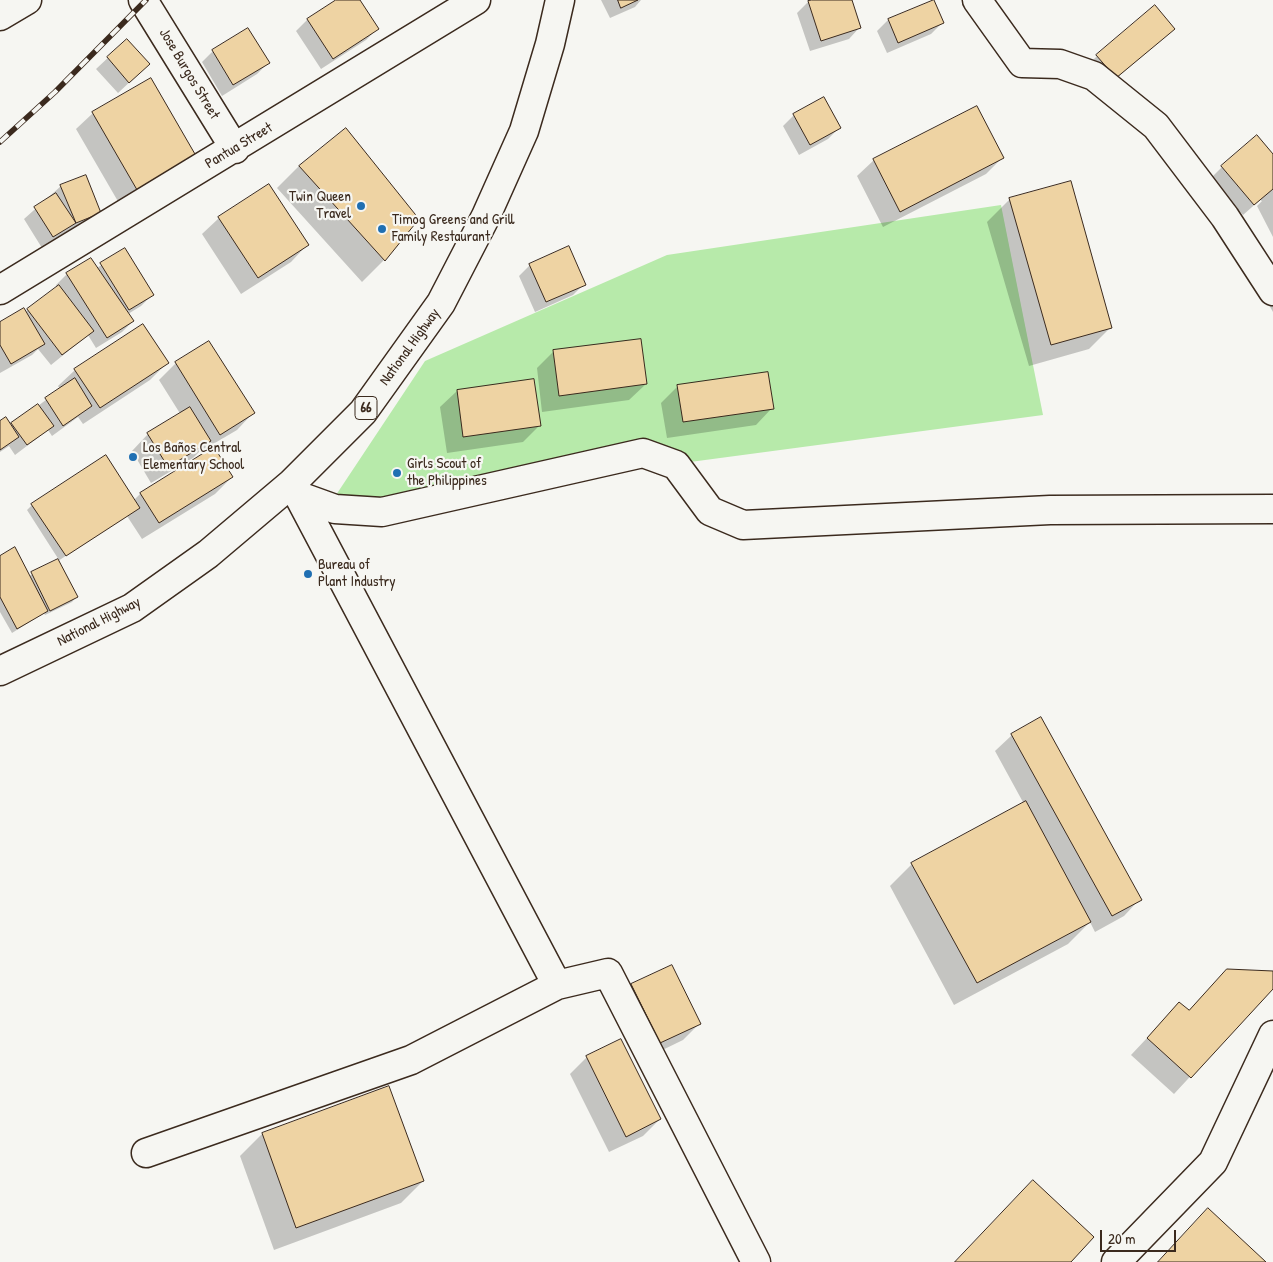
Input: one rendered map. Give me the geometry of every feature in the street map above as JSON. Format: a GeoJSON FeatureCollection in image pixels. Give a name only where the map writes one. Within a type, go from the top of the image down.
{"type":"FeatureCollection","features":[{"type":"Feature","properties":{"kind":"street"},"geometry":{"type":"LineString","coordinates":[[0,16],[27,0]]}},
{"type":"Feature","properties":{"kind":"street","name":"Jose Burgos Street"},"geometry":{"type":"LineString","coordinates":[[143,0],[235,149]]}},
{"type":"Feature","properties":{"kind":"street","name":"National Highway"},"geometry":{"type":"LineString","coordinates":[[0,671],[132,608],[208,554],[296,490],[363,412],[441,303],[486,216],[524,131],[550,44],[560,0]]}},
{"type":"Feature","properties":{"kind":"street"},"geometry":{"type":"LineString","coordinates":[[977,0],[1022,63],[1060,64],[1094,76],[1156,126],[1224,216],[1273,290]]}},
{"type":"Feature","properties":{"kind":"street","name":"Pantua Street"},"geometry":{"type":"LineString","coordinates":[[0,290],[235,149],[464,3]]}},
{"type":"Feature","properties":{"kind":"street"},"geometry":{"type":"LineString","coordinates":[[296,490],[335,509],[382,512],[643,453],[676,465],[710,511],[744,525],[1050,510],[1273,509]]}},
{"type":"Feature","properties":{"kind":"street"},"geometry":{"type":"LineString","coordinates":[[296,490],[557,985]]}},
{"type":"Feature","properties":{"kind":"street"},"geometry":{"type":"LineString","coordinates":[[146,1153],[411,1060],[557,985],[608,973],[756,1262]]}},
{"type":"Feature","properties":{"kind":"street"},"geometry":{"type":"LineString","coordinates":[[1116,1262],[1213,1162],[1273,1035]]}},
{"type":"Feature","properties":{"kind":"green space"},"geometry":{"type":"Polygon","coordinates":[[[1001,205],[1043,415],[600,474],[400,521],[336,495],[425,361],[667,255],[1001,205]]]}},
{"type":"Feature","properties":{"kind":"building"},"geometry":{"type":"Polygon","coordinates":[[[336,0],[360,0],[379,29],[333,59],[307,19],[336,0]]]}},
{"type":"Feature","properties":{"kind":"building"},"geometry":{"type":"Polygon","coordinates":[[[618,0],[638,0],[621,8],[618,0]]]}},
{"type":"Feature","properties":{"kind":"building"},"geometry":{"type":"Polygon","coordinates":[[[852,0],[861,28],[821,41],[808,1],[852,0]]]}},
{"type":"Feature","properties":{"kind":"building"},"geometry":{"type":"Polygon","coordinates":[[[934,0],[944,23],[898,43],[888,19],[934,0]]]}},
{"type":"Feature","properties":{"kind":"building"},"geometry":{"type":"Polygon","coordinates":[[[1155,5],[1175,29],[1116,78],[1096,55],[1155,5]]]}},
{"type":"Feature","properties":{"kind":"building"},"geometry":{"type":"Polygon","coordinates":[[[248,28],[270,63],[233,85],[212,50],[248,28]]]}},
{"type":"Feature","properties":{"kind":"building"},"geometry":{"type":"Polygon","coordinates":[[[127,39],[150,64],[129,83],[107,57],[127,39]]]}},
{"type":"Feature","properties":{"kind":"building"},"geometry":{"type":"Polygon","coordinates":[[[151,78],[199,161],[140,195],[92,112],[151,78]]]}},
{"type":"Feature","properties":{"kind":"building"},"geometry":{"type":"Polygon","coordinates":[[[824,97],[841,128],[810,145],[793,114],[824,97]]]}},
{"type":"Feature","properties":{"kind":"building"},"geometry":{"type":"Polygon","coordinates":[[[977,106],[1004,158],[900,212],[873,159],[977,106]]]}},
{"type":"Feature","properties":{"kind":"building"},"geometry":{"type":"Polygon","coordinates":[[[346,128],[419,219],[385,261],[299,166],[346,128]]]}},
{"type":"Feature","properties":{"kind":"building"},"geometry":{"type":"Polygon","coordinates":[[[1257,135],[1273,154],[1273,189],[1254,205],[1221,166],[1257,135]]]}},
{"type":"Feature","properties":{"kind":"building"},"geometry":{"type":"Polygon","coordinates":[[[86,175],[101,213],[76,223],[60,185],[86,175]]]}},
{"type":"Feature","properties":{"kind":"building"},"geometry":{"type":"Polygon","coordinates":[[[1071,181],[1112,328],[1051,345],[1009,198],[1071,181]]]}},
{"type":"Feature","properties":{"kind":"building"},"geometry":{"type":"Polygon","coordinates":[[[269,184],[309,245],[258,278],[218,217],[269,184]]]}},
{"type":"Feature","properties":{"kind":"building"},"geometry":{"type":"Polygon","coordinates":[[[56,193],[76,223],[53,237],[34,207],[56,193]]]}},
{"type":"Feature","properties":{"kind":"building"},"geometry":{"type":"Polygon","coordinates":[[[569,246],[586,285],[546,302],[529,264],[569,246]]]}},
{"type":"Feature","properties":{"kind":"building"},"geometry":{"type":"Polygon","coordinates":[[[125,248],[154,295],[129,310],[100,263],[125,248]]]}},
{"type":"Feature","properties":{"kind":"building"},"geometry":{"type":"Polygon","coordinates":[[[91,258],[134,321],[107,338],[66,273],[91,258]]]}},
{"type":"Feature","properties":{"kind":"building"},"geometry":{"type":"Polygon","coordinates":[[[59,285],[94,331],[62,355],[27,309],[59,285]]]}},
{"type":"Feature","properties":{"kind":"building"},"geometry":{"type":"Polygon","coordinates":[[[24,308],[45,344],[11,364],[0,345],[0,322],[24,308]]]}},
{"type":"Feature","properties":{"kind":"building"},"geometry":{"type":"Polygon","coordinates":[[[143,324],[169,363],[100,408],[74,369],[143,324]]]}},
{"type":"Feature","properties":{"kind":"building"},"geometry":{"type":"Polygon","coordinates":[[[641,339],[647,384],[559,396],[553,350],[641,339]]]}},
{"type":"Feature","properties":{"kind":"building"},"geometry":{"type":"Polygon","coordinates":[[[209,341],[255,413],[220,435],[175,362],[209,341]]]}},
{"type":"Feature","properties":{"kind":"building"},"geometry":{"type":"Polygon","coordinates":[[[768,372],[774,409],[683,422],[677,385],[768,372]]]}},
{"type":"Feature","properties":{"kind":"building"},"geometry":{"type":"Polygon","coordinates":[[[75,378],[92,406],[63,426],[45,398],[75,378]]]}},
{"type":"Feature","properties":{"kind":"building"},"geometry":{"type":"Polygon","coordinates":[[[534,379],[541,426],[463,437],[457,390],[534,379]]]}},
{"type":"Feature","properties":{"kind":"building"},"geometry":{"type":"Polygon","coordinates":[[[38,404],[54,426],[27,445],[11,423],[38,404]]]}},
{"type":"Feature","properties":{"kind":"building"},"geometry":{"type":"Polygon","coordinates":[[[190,407],[211,441],[168,467],[147,433],[190,407]]]}},
{"type":"Feature","properties":{"kind":"building"},"geometry":{"type":"Polygon","coordinates":[[[6,417],[19,437],[0,450],[0,421],[6,417]]]}},
{"type":"Feature","properties":{"kind":"building"},"geometry":{"type":"Polygon","coordinates":[[[214,447],[233,477],[159,523],[140,493],[214,447]]]}},
{"type":"Feature","properties":{"kind":"building"},"geometry":{"type":"Polygon","coordinates":[[[106,455],[140,508],[66,556],[31,504],[106,455]]]}},
{"type":"Feature","properties":{"kind":"building"},"geometry":{"type":"Polygon","coordinates":[[[15,547],[48,611],[17,629],[0,597],[0,556],[15,547]]]}},
{"type":"Feature","properties":{"kind":"building"},"geometry":{"type":"Polygon","coordinates":[[[58,559],[78,597],[50,611],[31,572],[58,559]]]}},
{"type":"Feature","properties":{"kind":"building"},"geometry":{"type":"Polygon","coordinates":[[[1041,717],[1142,900],[1112,916],[1011,734],[1041,717]]]}},
{"type":"Feature","properties":{"kind":"building"},"geometry":{"type":"Polygon","coordinates":[[[1026,801],[1091,922],[977,983],[911,863],[1026,801]]]}},
{"type":"Feature","properties":{"kind":"building"},"geometry":{"type":"Polygon","coordinates":[[[672,965],[701,1024],[660,1043],[631,984],[672,965]]]}},
{"type":"Feature","properties":{"kind":"building"},"geometry":{"type":"Polygon","coordinates":[[[1227,969],[1273,971],[1273,989],[1191,1078],[1147,1038],[1179,1002],[1189,1010],[1227,969]]]}},
{"type":"Feature","properties":{"kind":"building"},"geometry":{"type":"Polygon","coordinates":[[[621,1039],[661,1119],[626,1137],[586,1056],[621,1039]]]}},
{"type":"Feature","properties":{"kind":"building"},"geometry":{"type":"Polygon","coordinates":[[[389,1086],[424,1181],[296,1228],[262,1133],[389,1086]]]}},
{"type":"Feature","properties":{"kind":"building"},"geometry":{"type":"Polygon","coordinates":[[[1033,1180],[1094,1237],[1071,1262],[955,1262],[1033,1180]]]}},
{"type":"Feature","properties":{"kind":"building"},"geometry":{"type":"Polygon","coordinates":[[[1208,1208],[1266,1262],[1158,1262],[1208,1208]]]}},
{"type":"Feature","properties":{"kind":"railway"},"geometry":{"type":"LineString","coordinates":[[0,142],[55,92],[146,0]]}},
{"type":"Feature","properties":{"kind":"place","name":"Twin Queen Travel"},"geometry":{"type":"Point","coordinates":[361,206]}},
{"type":"Feature","properties":{"kind":"place","name":"Timog Greens and Grill Family Restaurant"},"geometry":{"type":"Point","coordinates":[382,229]}},
{"type":"Feature","properties":{"kind":"place","name":"Los Baños Central Elementary School"},"geometry":{"type":"Point","coordinates":[133,457]}},
{"type":"Feature","properties":{"kind":"place","name":"Girls Scout of the Philippines"},"geometry":{"type":"Point","coordinates":[397,473]}},
{"type":"Feature","properties":{"kind":"place","name":"Bureau of Plant Industry"},"geometry":{"type":"Point","coordinates":[308,574]}}]}
